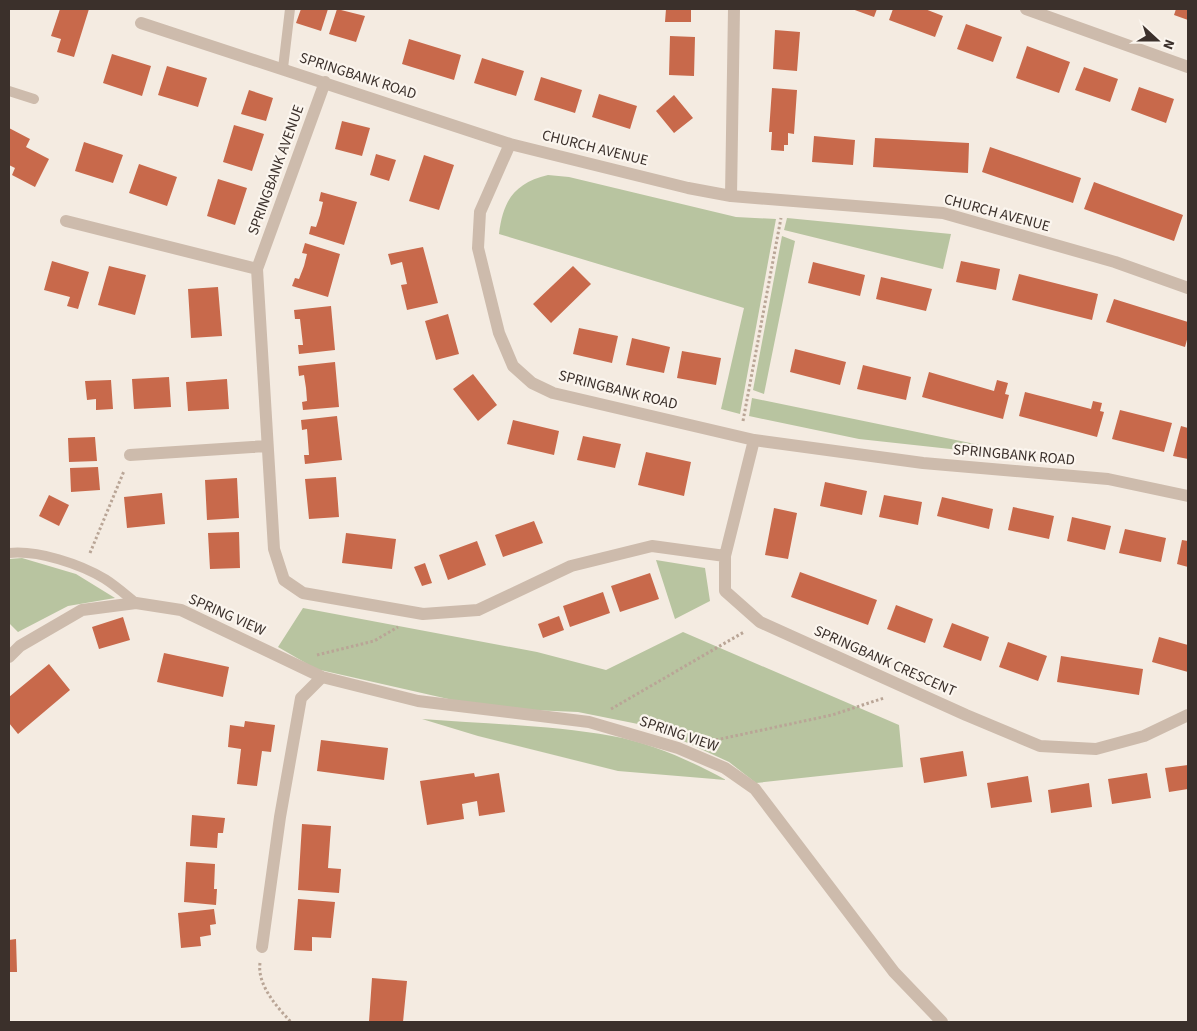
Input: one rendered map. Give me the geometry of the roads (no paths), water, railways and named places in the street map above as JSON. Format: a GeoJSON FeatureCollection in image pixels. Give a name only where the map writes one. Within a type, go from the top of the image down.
{"type":"FeatureCollection","features":[{"type":"Feature","properties":{"kind":"street"},"geometry":{"type":"LineString","coordinates":[[731,196],[734,9]]}},
{"type":"Feature","properties":{"kind":"street"},"geometry":{"type":"LineString","coordinates":[[1026,9],[1188,67]]}},
{"type":"Feature","properties":{"kind":"street","name":"SPRINGBANK ROAD"},"geometry":{"type":"LineString","coordinates":[[141,23],[510,144],[480,212],[478,248],[499,333],[513,366],[532,383],[553,392],[754,440],[924,464],[1108,479],[1188,496]]}},
{"type":"Feature","properties":{"kind":"street","name":"SPRINGBANK AVENUE"},"geometry":{"type":"LineString","coordinates":[[325,82],[257,269],[274,549],[284,580],[303,593],[423,614],[478,610],[571,566],[652,546],[725,556]]}},
{"type":"Feature","properties":{"kind":"street","name":"CHURCH AVENUE"},"geometry":{"type":"LineString","coordinates":[[510,144],[688,188],[731,196],[943,214],[1115,262],[1188,288]]}},
{"type":"Feature","properties":{"kind":"street"},"geometry":{"type":"LineString","coordinates":[[66,221],[257,269]]}},
{"type":"Feature","properties":{"kind":"street","name":"SPRINGBANK CRESCENT"},"geometry":{"type":"LineString","coordinates":[[754,440],[725,556],[725,591],[760,622],[966,715],[1040,746],[1096,749],[1144,736],[1188,715]]}},
{"type":"Feature","properties":{"kind":"street"},"geometry":{"type":"LineString","coordinates":[[130,455],[268,446]]}},
{"type":"Feature","properties":{"kind":"street","name":"SPRING VIEW"},"geometry":{"type":"LineString","coordinates":[[9,657],[20,646],[82,610],[136,603],[181,610],[322,677],[418,701],[589,722],[678,748],[725,768],[755,789],[894,972],[942,1022]]}},
{"type":"Feature","properties":{"kind":"street"},"geometry":{"type":"LineString","coordinates":[[262,947],[280,817],[301,698],[322,677]]}},
{"type":"Feature","properties":{"kind":"lane"},"geometry":{"type":"LineString","coordinates":[[283,68],[290,9]]}},
{"type":"Feature","properties":{"kind":"lane"},"geometry":{"type":"LineString","coordinates":[[9,91],[34,99]]}},
{"type":"Feature","properties":{"kind":"lane"},"geometry":{"type":"LineString","coordinates":[[9,553],[23,551],[48,556],[82,569],[106,579],[136,603]]}}]}
